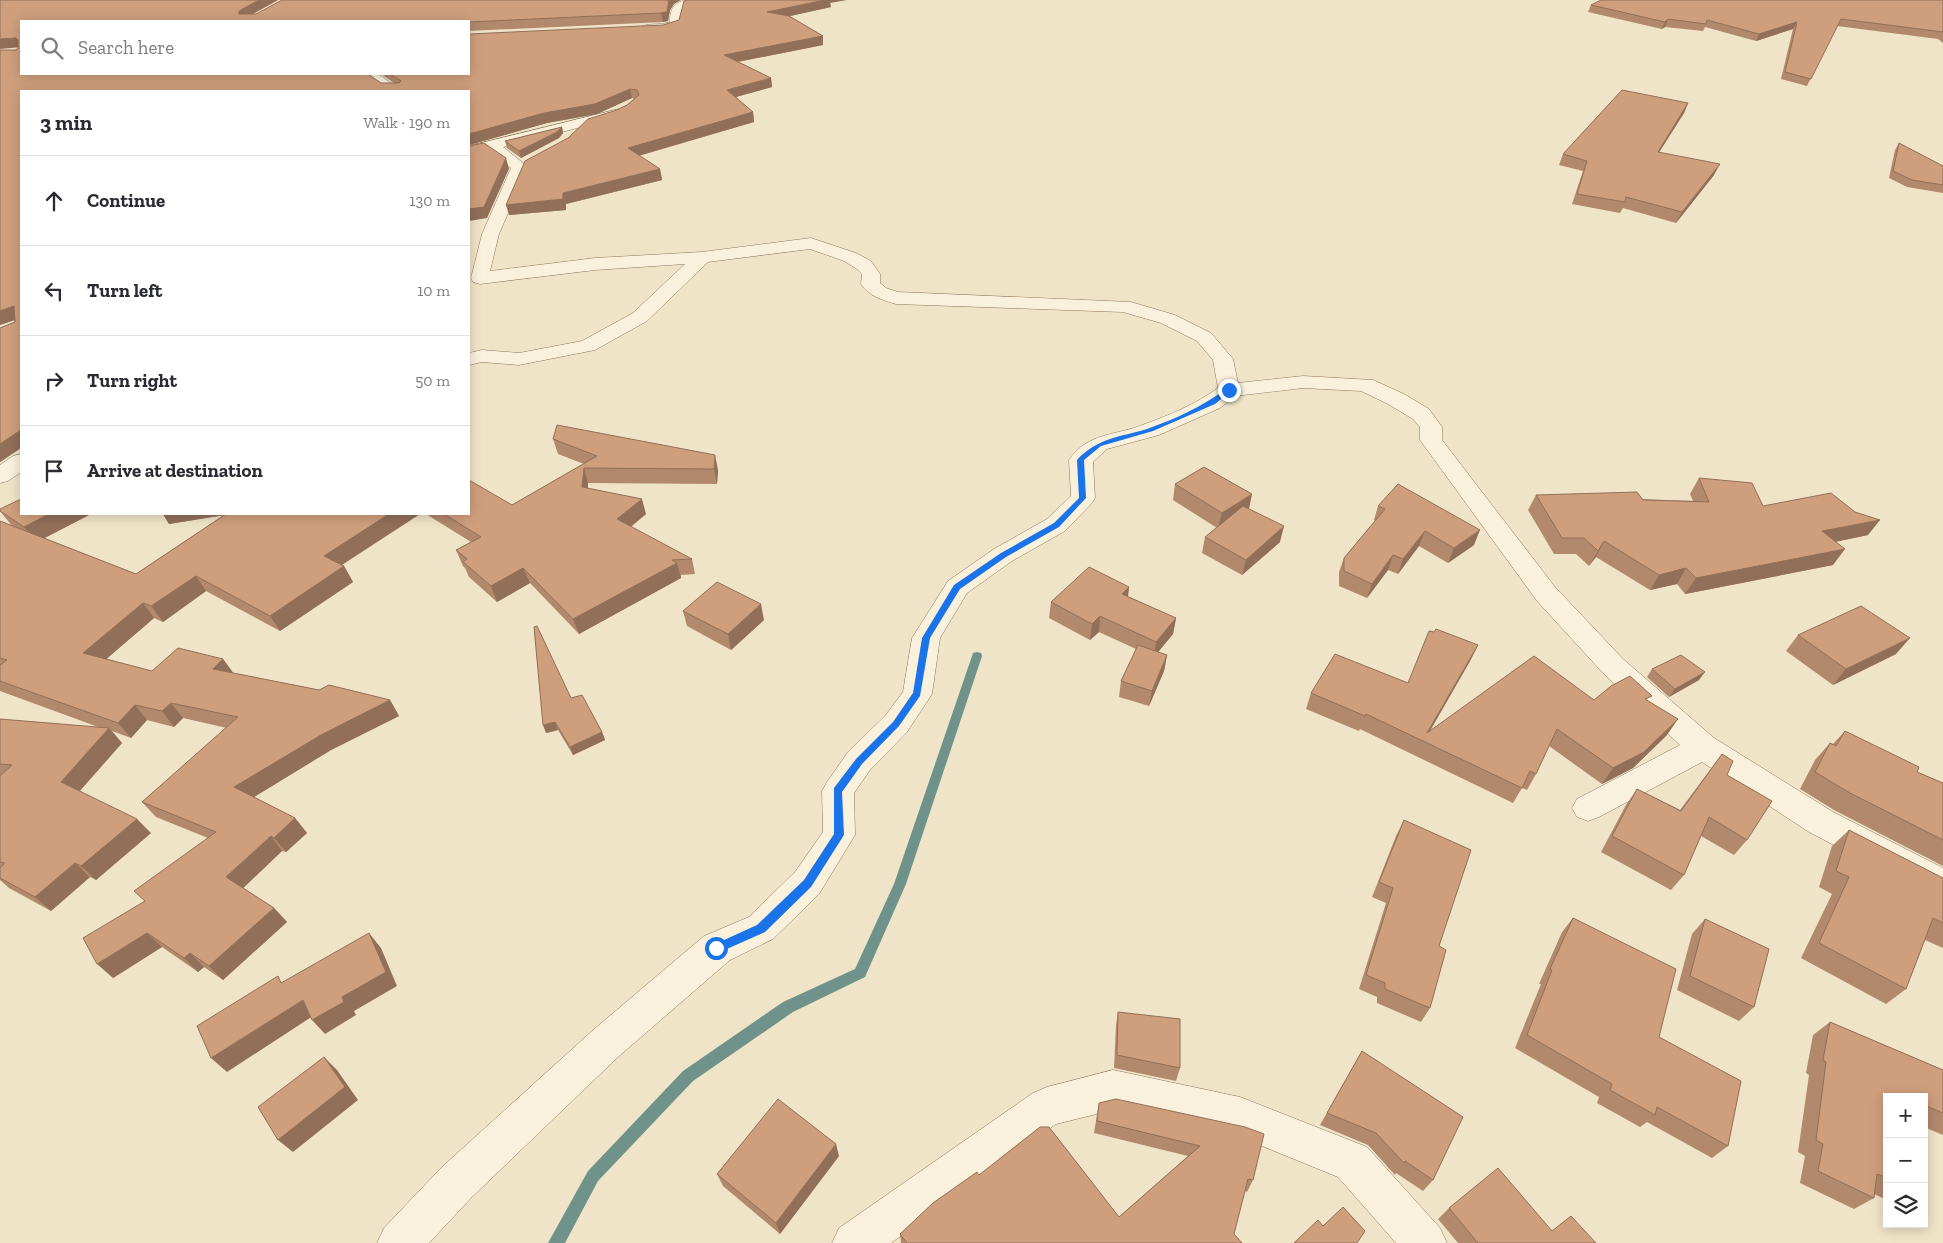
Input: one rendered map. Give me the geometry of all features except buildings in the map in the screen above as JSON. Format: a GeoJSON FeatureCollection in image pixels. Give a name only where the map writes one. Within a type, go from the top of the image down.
{"type":"FeatureCollection","features":[{"type":"Feature","properties":{"kind":"street"},"geometry":{"type":"LineString","coordinates":[[630,30],[665,28],[676,24],[676,11],[679,6],[694,1]]}},
{"type":"Feature","properties":{"kind":"street"},"geometry":{"type":"LineString","coordinates":[[370,75],[393,90]]}},
{"type":"Feature","properties":{"kind":"street"},"geometry":{"type":"LineString","coordinates":[[470,151],[624,111],[632,104]]}},
{"type":"Feature","properties":{"kind":"street"},"geometry":{"type":"LineString","coordinates":[[565,142],[584,122]]}},
{"type":"Feature","properties":{"kind":"street"},"geometry":{"type":"LineString","coordinates":[[492,146],[527,163],[492,226],[474,278],[595,264],[702,257],[811,244],[836,251],[864,265],[871,274],[870,284],[879,292],[896,298],[1124,306],[1168,319],[1204,337],[1223,359],[1229,390]]}},
{"type":"Feature","properties":{"kind":"street"},"geometry":{"type":"LineString","coordinates":[[470,359],[482,356],[519,358],[588,346],[640,317],[702,257]]}},
{"type":"Feature","properties":{"kind":"street"},"geometry":{"type":"LineString","coordinates":[[399,1243],[457,1182],[605,1044],[716,948],[761,928],[807,883],[839,835],[838,791],[859,761],[896,724],[917,694],[926,638],[957,587],[1003,555],[1056,525],[1082,498],[1081,460],[1098,444],[1151,430],[1212,402],[1229,390],[1303,382],[1365,385],[1396,399],[1421,414],[1431,427],[1431,440],[1546,594],[1613,666],[1703,747],[1821,822],[1943,885]]}},
{"type":"Feature","properties":{"kind":"street"},"geometry":{"type":"LineString","coordinates":[[0,478],[20,461]]}},
{"type":"Feature","properties":{"kind":"street"},"geometry":{"type":"LineString","coordinates":[[0,478],[20,474]]}},
{"type":"Feature","properties":{"kind":"street"},"geometry":{"type":"LineString","coordinates":[[1588,808],[1703,747]]}},
{"type":"Feature","properties":{"kind":"street"},"geometry":{"type":"LineString","coordinates":[[854,1243],[1047,1107],[1113,1090],[1240,1118],[1352,1162],[1425,1243]]}},
{"type":"Feature","properties":{"kind":"waterway"},"geometry":{"type":"LineString","coordinates":[[556,1243],[593,1176],[688,1076],[788,1007],[860,973],[900,884],[977,656]]}},
{"type":"Feature","properties":{"kind":"route"},"geometry":{"type":"LineString","coordinates":[[716,948],[761,928],[807,883],[839,835],[838,791],[859,761],[896,724],[917,694],[926,638],[957,587],[1003,555],[1056,525],[1082,498],[1081,460],[1098,444],[1151,430],[1212,402],[1229,390]]}}]}
